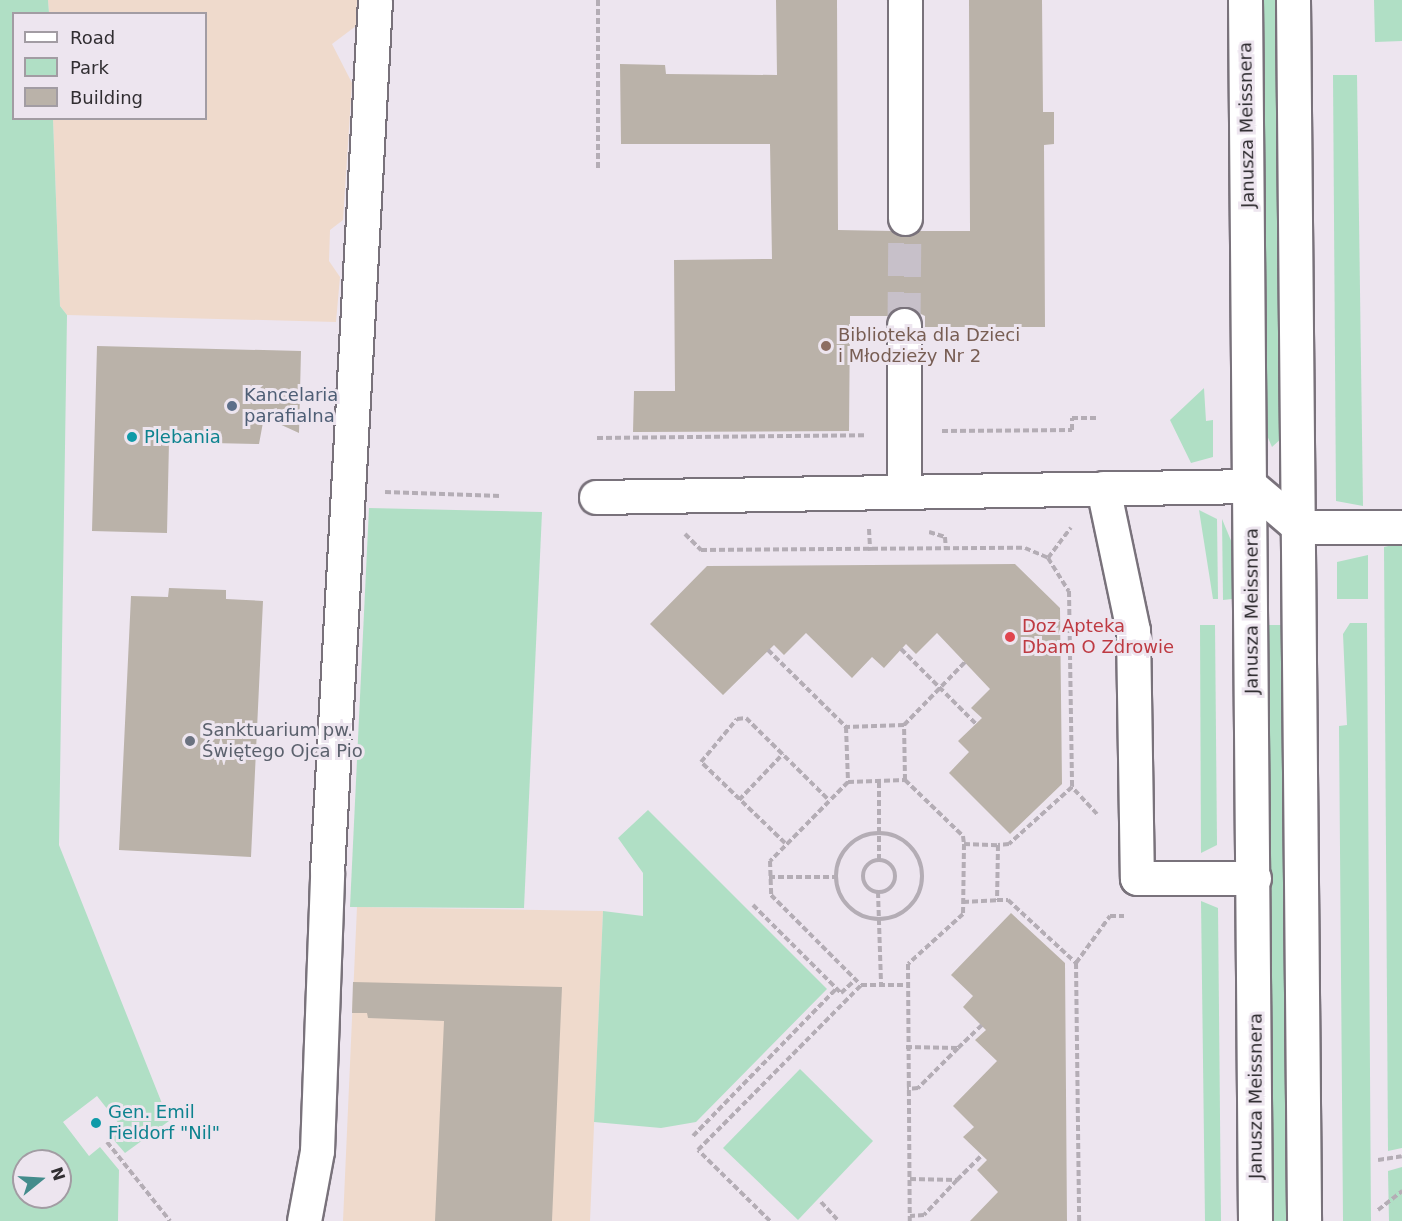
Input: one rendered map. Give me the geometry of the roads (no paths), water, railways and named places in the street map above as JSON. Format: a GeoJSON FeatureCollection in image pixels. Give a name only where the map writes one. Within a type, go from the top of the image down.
{"type":"FeatureCollection","features":[{"type":"Feature","properties":{"kind":"street"},"geometry":{"type":"LineString","coordinates":[[304,1221],[317,1151],[347,490],[375,0]]}},
{"type":"Feature","properties":{"kind":"street"},"geometry":{"type":"LineString","coordinates":[[904,0],[905,219]]}},
{"type":"Feature","properties":{"kind":"street","name":"Janusza Meissnera"},"geometry":{"type":"LineString","coordinates":[[1245,0],[1251,486],[1255,1221]]}},
{"type":"Feature","properties":{"kind":"street"},"geometry":{"type":"LineString","coordinates":[[1293,0],[1304,1221]]}},
{"type":"Feature","properties":{"kind":"street"},"geometry":{"type":"LineString","coordinates":[[904,326],[904,489]]}},
{"type":"Feature","properties":{"kind":"street"},"geometry":{"type":"LineString","coordinates":[[596,497],[904,489],[1251,486],[1299,527],[1402,527]]}},
{"type":"Feature","properties":{"kind":"street"},"geometry":{"type":"LineString","coordinates":[[1103,488],[1133,630],[1137,878],[1254,878]]}},
{"type":"Feature","properties":{"kind":"tunnel"},"geometry":{"type":"LineString","coordinates":[[904,325],[905,218]]}},
{"type":"Feature","properties":{"kind":"place","name":"Biblioteka dla Dzieci i Młodzieży Nr 2"},"geometry":{"type":"Point","coordinates":[826,346]}},
{"type":"Feature","properties":{"kind":"place","name":"Kancelaria parafialna"},"geometry":{"type":"Point","coordinates":[232,406]}},
{"type":"Feature","properties":{"kind":"place","name":"Plebania"},"geometry":{"type":"Point","coordinates":[132,437]}},
{"type":"Feature","properties":{"kind":"place","name":"Doz Apteka Dbam O Zdrowie"},"geometry":{"type":"Point","coordinates":[1010,637]}},
{"type":"Feature","properties":{"kind":"place","name":"Sanktuarium pw. Świętego Ojca Pio"},"geometry":{"type":"Point","coordinates":[190,741]}},
{"type":"Feature","properties":{"kind":"place","name":"Gen. Emil Fieldorf \"Nil\""},"geometry":{"type":"Point","coordinates":[96,1123]}}]}
